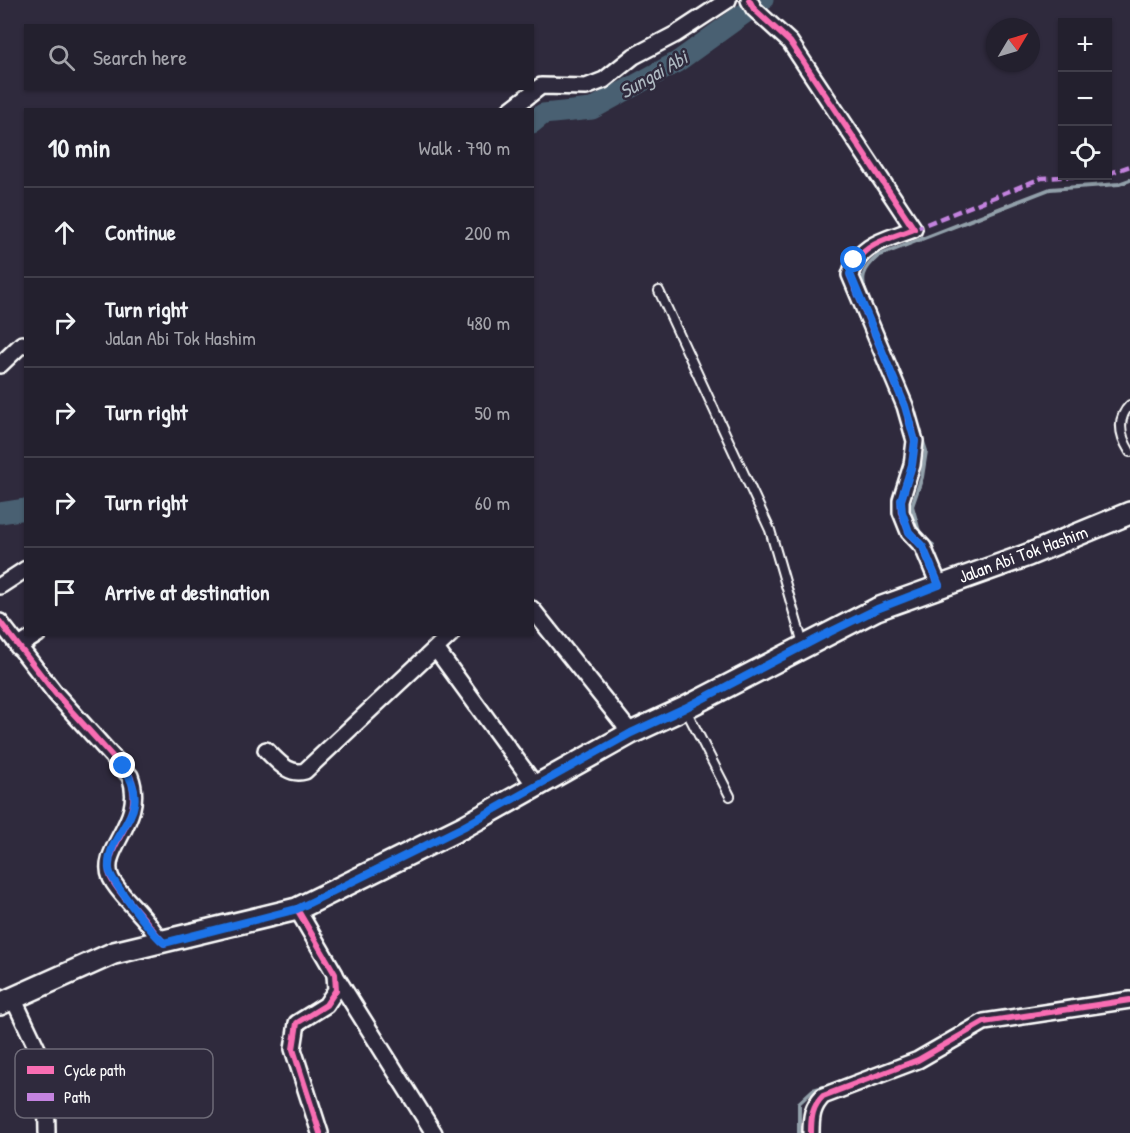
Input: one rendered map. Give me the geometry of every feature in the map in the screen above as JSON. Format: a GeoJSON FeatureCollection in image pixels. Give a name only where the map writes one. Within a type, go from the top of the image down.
{"type":"FeatureCollection","features":[{"type":"Feature","properties":{"kind":"main road","name":"Jalan Abi Tok Hashim"},"geometry":{"type":"LineString","coordinates":[[6,1001],[114,953],[164,943],[297,909],[463,827],[631,733],[685,708],[877,609],[1028,555],[1130,513]]}},
{"type":"Feature","properties":{"kind":"street"},"geometry":{"type":"LineString","coordinates":[[513,108],[541,86],[586,87],[604,80],[634,56],[676,34],[728,0]]}},
{"type":"Feature","properties":{"kind":"street"},"geometry":{"type":"LineString","coordinates":[[751,5],[790,42],[914,229],[869,247],[854,260],[850,274],[905,406],[915,441],[912,465],[901,500],[902,512],[909,532],[923,547],[939,585]]}},
{"type":"Feature","properties":{"kind":"street"},"geometry":{"type":"LineString","coordinates":[[0,366],[13,351],[24,344]]}},
{"type":"Feature","properties":{"kind":"street"},"geometry":{"type":"LineString","coordinates":[[0,586],[24,570]]}},
{"type":"Feature","properties":{"kind":"street"},"geometry":{"type":"LineString","coordinates":[[534,612],[631,733]]}},
{"type":"Feature","properties":{"kind":"street"},"geometry":{"type":"LineString","coordinates":[[0,622],[18,647],[130,776],[134,787],[134,805],[112,854],[110,873],[124,896],[164,943]]}},
{"type":"Feature","properties":{"kind":"street"},"geometry":{"type":"LineString","coordinates":[[18,647],[35,636]]}},
{"type":"Feature","properties":{"kind":"street"},"geometry":{"type":"LineString","coordinates":[[266,750],[287,769],[297,773],[305,771],[449,636]]}},
{"type":"Feature","properties":{"kind":"street"},"geometry":{"type":"LineString","coordinates":[[436,649],[535,785]]}},
{"type":"Feature","properties":{"kind":"street"},"geometry":{"type":"LineString","coordinates":[[297,909],[434,1133]]}},
{"type":"Feature","properties":{"kind":"street"},"geometry":{"type":"LineString","coordinates":[[320,1133],[293,1049],[293,1038],[297,1023],[326,1005],[336,990],[335,974]]}},
{"type":"Feature","properties":{"kind":"street"},"geometry":{"type":"LineString","coordinates":[[811,1133],[815,1104],[823,1096],[918,1060],[984,1022],[1130,1000]]}},
{"type":"Feature","properties":{"kind":"street"},"geometry":{"type":"LineString","coordinates":[[6,1001],[36,1049]]}},
{"type":"Feature","properties":{"kind":"street"},"geometry":{"type":"LineString","coordinates":[[47,1118],[47,1133]]}},
{"type":"Feature","properties":{"kind":"lane"},"geometry":{"type":"LineString","coordinates":[[659,291],[770,530],[803,646]]}},
{"type":"Feature","properties":{"kind":"lane"},"geometry":{"type":"LineString","coordinates":[[1130,405],[1121,415],[1120,424],[1130,452]]}},
{"type":"Feature","properties":{"kind":"lane"},"geometry":{"type":"LineString","coordinates":[[685,708],[730,795]]}},
{"type":"Feature","properties":{"kind":"waterway","name":"Sungai Abi"},"geometry":{"type":"LineString","coordinates":[[534,121],[543,114],[592,109],[677,62],[763,0]]}},
{"type":"Feature","properties":{"kind":"waterway"},"geometry":{"type":"LineString","coordinates":[[867,298],[864,275],[878,256],[1050,189],[1119,184],[1130,180]]}},
{"type":"Feature","properties":{"kind":"waterway"},"geometry":{"type":"LineString","coordinates":[[911,404],[926,451],[922,477],[912,506],[920,535]]}},
{"type":"Feature","properties":{"kind":"waterway","name":"Sungai Abi"},"geometry":{"type":"LineString","coordinates":[[0,513],[24,509]]}},
{"type":"Feature","properties":{"kind":"waterway"},"geometry":{"type":"LineString","coordinates":[[925,540],[933,545]]}},
{"type":"Feature","properties":{"kind":"waterway"},"geometry":{"type":"LineString","coordinates":[[941,1038],[984,1015]]}},
{"type":"Feature","properties":{"kind":"waterway"},"geometry":{"type":"LineString","coordinates":[[799,1133],[799,1103],[813,1090],[841,1082]]}},
{"type":"Feature","properties":{"kind":"marked path"},"geometry":{"type":"LineString","coordinates":[[1112,173],[1130,166]]}},
{"type":"Feature","properties":{"kind":"marked path"},"geometry":{"type":"LineString","coordinates":[[914,229],[1042,178],[1058,177]]}},
{"type":"Feature","properties":{"kind":"cycle path"},"geometry":{"type":"LineString","coordinates":[[749,0],[754,9],[790,42],[914,229],[867,249],[854,264],[850,275],[905,406],[915,441],[912,465],[901,500],[901,512],[909,532],[923,547],[939,585]]}},
{"type":"Feature","properties":{"kind":"cycle path"},"geometry":{"type":"LineString","coordinates":[[0,622],[55,693],[130,776],[134,792],[132,807],[111,856],[109,867],[111,878],[164,943]]}},
{"type":"Feature","properties":{"kind":"cycle path"},"geometry":{"type":"LineString","coordinates":[[297,909],[335,974],[336,990],[326,1005],[297,1023],[293,1049],[320,1133]]}},
{"type":"Feature","properties":{"kind":"cycle path"},"geometry":{"type":"LineString","coordinates":[[811,1133],[813,1113],[816,1104],[823,1096],[918,1060],[984,1022],[1130,1000]]}},
{"type":"Feature","properties":{"kind":"route"},"geometry":{"type":"LineString","coordinates":[[123,766],[134,787],[134,805],[112,854],[110,873],[124,896],[164,943],[297,909],[413,853],[631,733],[798,651],[830,632],[877,609],[939,585],[923,547],[909,532],[902,512],[901,500],[912,465],[915,441],[905,406],[850,274],[854,260]]}}]}
